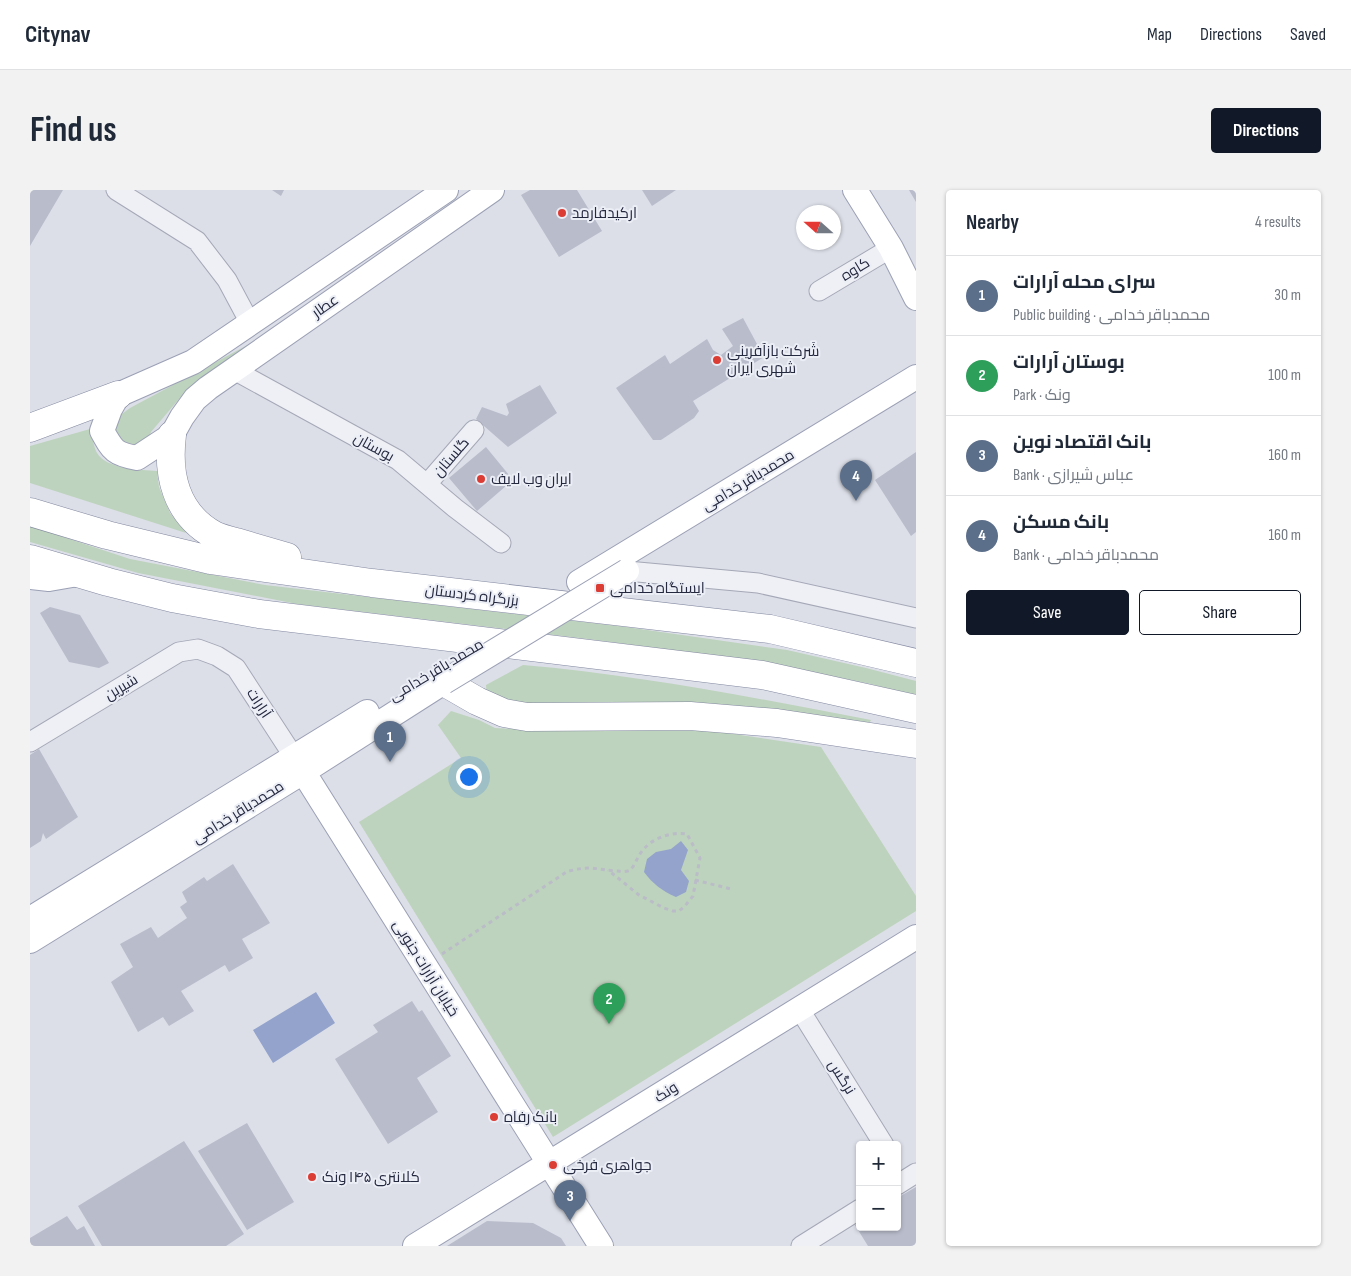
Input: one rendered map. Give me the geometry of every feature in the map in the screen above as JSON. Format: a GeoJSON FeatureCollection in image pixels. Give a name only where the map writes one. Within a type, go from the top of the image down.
{"type":"FeatureCollection","features":[{"type":"Feature","properties":{"kind":"highway"},"geometry":{"type":"LineString","coordinates":[[30,428],[118,395]]}},
{"type":"Feature","properties":{"kind":"highway"},"geometry":{"type":"LineString","coordinates":[[172,435],[170,453],[174,484],[180,502],[200,525],[215,535],[372,583]]}},
{"type":"Feature","properties":{"kind":"highway","name":"بزرگراه کردستان"},"geometry":{"type":"LineString","coordinates":[[30,512],[210,560],[372,583],[770,629],[916,663]]}},
{"type":"Feature","properties":{"kind":"highway"},"geometry":{"type":"LineString","coordinates":[[30,559],[78,574],[172,598],[259,614],[762,675],[916,709]]}},
{"type":"Feature","properties":{"kind":"highway"},"geometry":{"type":"LineString","coordinates":[[439,676],[477,701],[504,713],[527,717],[690,716],[777,723],[916,744]]}},
{"type":"Feature","properties":{"kind":"main road","name":"عطار"},"geometry":{"type":"LineString","coordinates":[[118,395],[193,362],[446,190]]}},
{"type":"Feature","properties":{"kind":"main road","name":"عطار"},"geometry":{"type":"LineString","coordinates":[[172,435],[195,399],[208,388],[492,190]]}},
{"type":"Feature","properties":{"kind":"main road"},"geometry":{"type":"LineString","coordinates":[[855,190],[891,248],[916,298]]}},
{"type":"Feature","properties":{"kind":"main road","name":"محمدباقر خدامی"},"geometry":{"type":"LineString","coordinates":[[579,582],[916,377]]}},
{"type":"Feature","properties":{"kind":"main road","name":"محمدباقر خدامی"},"geometry":{"type":"LineString","coordinates":[[627,571],[916,392]]}},
{"type":"Feature","properties":{"kind":"main road"},"geometry":{"type":"LineString","coordinates":[[118,395],[110,409],[102,431],[111,447],[123,455],[137,458],[172,435]]}},
{"type":"Feature","properties":{"kind":"main road","name":"محمد باقر خدامی"},"geometry":{"type":"LineString","coordinates":[[465,660],[627,571]]}},
{"type":"Feature","properties":{"kind":"main road"},"geometry":{"type":"LineString","coordinates":[[30,577],[49,579],[78,574]]}},
{"type":"Feature","properties":{"kind":"main road","name":"محمد باقر خدامی"},"geometry":{"type":"LineString","coordinates":[[439,676],[579,582]]}},
{"type":"Feature","properties":{"kind":"main road","name":"محمدباقر خدامی"},"geometry":{"type":"LineString","coordinates":[[30,941],[298,764],[439,676]]}},
{"type":"Feature","properties":{"kind":"main road","name":"محمدباقر خدامی"},"geometry":{"type":"LineString","coordinates":[[30,919],[298,764]]}},
{"type":"Feature","properties":{"kind":"main road","name":"خیابان آرارات جنوبی"},"geometry":{"type":"LineString","coordinates":[[298,764],[601,1246]]}},
{"type":"Feature","properties":{"kind":"main road","name":"ونک"},"geometry":{"type":"LineString","coordinates":[[415,1246],[916,937]]}},
{"type":"Feature","properties":{"kind":"street"},"geometry":{"type":"LineString","coordinates":[[116,190],[197,241],[227,280],[250,323]]}},
{"type":"Feature","properties":{"kind":"street","name":"کاوه"},"geometry":{"type":"LineString","coordinates":[[819,291],[891,248]]}},
{"type":"Feature","properties":{"kind":"street","name":"بوستان"},"geometry":{"type":"LineString","coordinates":[[234,370],[398,460],[501,543]]}},
{"type":"Feature","properties":{"kind":"street","name":"گلستان"},"geometry":{"type":"LineString","coordinates":[[427,484],[474,430]]}},
{"type":"Feature","properties":{"kind":"street"},"geometry":{"type":"LineString","coordinates":[[627,571],[758,582],[916,618]]}},
{"type":"Feature","properties":{"kind":"street","name":"شیرین"},"geometry":{"type":"LineString","coordinates":[[30,742],[179,652],[198,649],[217,656]]}},
{"type":"Feature","properties":{"kind":"street","name":"آرارات"},"geometry":{"type":"LineString","coordinates":[[217,656],[236,668],[298,764]]}},
{"type":"Feature","properties":{"kind":"street","name":"نرگس"},"geometry":{"type":"LineString","coordinates":[[800,1010],[882,1141]]}},
{"type":"Feature","properties":{"kind":"street"},"geometry":{"type":"LineString","coordinates":[[801,1246],[856,1212]]}},
{"type":"Feature","properties":{"kind":"path"},"geometry":{"type":"LineString","coordinates":[[425,966],[568,870],[589,868],[608,870],[622,872],[631,870],[641,851],[648,844],[667,835],[679,832],[687,834],[700,858],[693,896],[679,911],[664,908],[639,895],[608,870]]}},
{"type":"Feature","properties":{"kind":"path"},"geometry":{"type":"LineString","coordinates":[[695,880],[731,889]]}},
{"type":"Feature","properties":{"kind":"green space"},"geometry":{"type":"Polygon","coordinates":[[[255,341],[185,392],[151,432],[147,442],[132,450],[111,434],[115,419],[130,408],[255,341]]]}},
{"type":"Feature","properties":{"kind":"green space"},"geometry":{"type":"Polygon","coordinates":[[[90,429],[97,453],[108,462],[124,468],[157,471],[159,487],[170,513],[186,533],[30,483],[30,446],[90,429]]]}},
{"type":"Feature","properties":{"kind":"green space"},"geometry":{"type":"Polygon","coordinates":[[[30,526],[130,559],[265,585],[626,627],[787,650],[916,681],[916,696],[871,684],[755,661],[297,604],[138,573],[30,542],[30,526]]]}},
{"type":"Feature","properties":{"kind":"green space"},"geometry":{"type":"Polygon","coordinates":[[[523,665],[654,681],[871,720],[866,729],[499,705],[487,700],[486,685],[523,665]]]}},
{"type":"Feature","properties":{"kind":"green space"},"geometry":{"type":"Polygon","coordinates":[[[451,711],[479,720],[495,728],[680,726],[821,747],[916,896],[916,911],[553,1137],[359,822],[461,758],[438,725],[451,711]]]}},
{"type":"Feature","properties":{"kind":"water"},"geometry":{"type":"Polygon","coordinates":[[[681,841],[688,850],[681,870],[689,881],[686,892],[676,897],[658,887],[644,872],[647,859],[656,852],[671,849],[681,841]]]}},
{"type":"Feature","properties":{"kind":"water"},"geometry":{"type":"Polygon","coordinates":[[[316,992],[335,1023],[273,1063],[253,1030],[316,992]]]}},
{"type":"Feature","properties":{"kind":"building"},"geometry":{"type":"Polygon","coordinates":[[[30,190],[63,190],[30,246],[30,190]]]}},
{"type":"Feature","properties":{"kind":"building"},"geometry":{"type":"Polygon","coordinates":[[[272,190],[284,190],[281,196],[272,190]]]}},
{"type":"Feature","properties":{"kind":"building","name":"ارکیدفارمد"},"geometry":{"type":"Polygon","coordinates":[[[530,190],[577,190],[602,231],[559,257],[521,195],[530,190]]]}},
{"type":"Feature","properties":{"kind":"building"},"geometry":{"type":"Polygon","coordinates":[[[642,190],[676,190],[652,206],[642,190]]]}},
{"type":"Feature","properties":{"kind":"building"},"geometry":{"type":"Polygon","coordinates":[[[909,190],[916,190],[916,202],[909,190]]]}},
{"type":"Feature","properties":{"kind":"building"},"geometry":{"type":"Polygon","coordinates":[[[743,318],[764,357],[693,401],[699,411],[694,418],[661,440],[653,440],[616,388],[665,355],[670,364],[707,339],[713,350],[721,355],[733,346],[722,329],[743,318]]]}},
{"type":"Feature","properties":{"kind":"building"},"geometry":{"type":"Polygon","coordinates":[[[540,385],[557,413],[508,447],[476,419],[482,407],[507,416],[509,413],[506,404],[540,385]]]}},
{"type":"Feature","properties":{"kind":"building","name":"ایران وب لایف"},"geometry":{"type":"Polygon","coordinates":[[[486,447],[513,480],[477,511],[449,478],[486,447]]]}},
{"type":"Feature","properties":{"kind":"building"},"geometry":{"type":"Polygon","coordinates":[[[916,452],[916,532],[911,536],[875,480],[916,452]]]}},
{"type":"Feature","properties":{"kind":"building"},"geometry":{"type":"Polygon","coordinates":[[[50,607],[80,615],[109,663],[99,668],[69,662],[40,613],[50,607]]]}},
{"type":"Feature","properties":{"kind":"building"},"geometry":{"type":"Polygon","coordinates":[[[39,749],[78,817],[46,839],[43,833],[41,841],[30,848],[30,755],[39,749]]]}},
{"type":"Feature","properties":{"kind":"building"},"geometry":{"type":"Polygon","coordinates":[[[233,864],[270,923],[242,939],[253,958],[229,972],[225,965],[181,991],[194,1011],[169,1026],[163,1017],[138,1032],[111,982],[133,967],[120,944],[151,927],[158,938],[187,918],[180,907],[187,902],[182,892],[204,877],[207,881],[233,864]]]}},
{"type":"Feature","properties":{"kind":"building"},"geometry":{"type":"Polygon","coordinates":[[[412,1001],[419,1012],[422,1010],[451,1056],[417,1078],[438,1112],[388,1144],[335,1059],[378,1032],[373,1025],[412,1001]]]}},
{"type":"Feature","properties":{"kind":"building"},"geometry":{"type":"Polygon","coordinates":[[[247,1123],[294,1202],[247,1230],[198,1151],[247,1123]]]}},
{"type":"Feature","properties":{"kind":"building"},"geometry":{"type":"Polygon","coordinates":[[[184,1141],[244,1234],[226,1246],[102,1246],[78,1206],[184,1141]]]}},
{"type":"Feature","properties":{"kind":"building"},"geometry":{"type":"Polygon","coordinates":[[[916,1187],[916,1246],[868,1246],[859,1231],[901,1231],[901,1196],[916,1187]]]}},
{"type":"Feature","properties":{"kind":"building"},"geometry":{"type":"Polygon","coordinates":[[[67,1216],[77,1230],[84,1226],[95,1246],[32,1246],[30,1238],[67,1216]]]}},
{"type":"Feature","properties":{"kind":"building"},"geometry":{"type":"Polygon","coordinates":[[[487,1221],[533,1223],[561,1238],[566,1246],[447,1246],[487,1221]]]}},
{"type":"Feature","properties":{"kind":"place","name":"ارکیدفارمد"},"geometry":{"type":"Point","coordinates":[562,213]}},
{"type":"Feature","properties":{"kind":"place","name":"شَرکت بازآفرینی شهری ایران"},"geometry":{"type":"Point","coordinates":[717,360]}},
{"type":"Feature","properties":{"kind":"place","name":"ایران وب لایف"},"geometry":{"type":"Point","coordinates":[481,479]}},
{"type":"Feature","properties":{"kind":"place","name":"بانک مسکن"},"geometry":{"type":"Point","coordinates":[856,501]}},
{"type":"Feature","properties":{"kind":"place","name":"ایستگاه خدامی"},"geometry":{"type":"Point","coordinates":[600,588]}},
{"type":"Feature","properties":{"kind":"place","name":"سرای محله آرارات"},"geometry":{"type":"Point","coordinates":[390,762]}},
{"type":"Feature","properties":{"kind":"place","name":"بوستان آرارات"},"geometry":{"type":"Point","coordinates":[609,1024]}},
{"type":"Feature","properties":{"kind":"place","name":"بانک رفاه"},"geometry":{"type":"Point","coordinates":[494,1117]}},
{"type":"Feature","properties":{"kind":"place","name":"جواهری فرخی"},"geometry":{"type":"Point","coordinates":[553,1165]}},
{"type":"Feature","properties":{"kind":"place","name":"کلانتری ۱۴۵ ونک"},"geometry":{"type":"Point","coordinates":[312,1177]}},
{"type":"Feature","properties":{"kind":"place","name":"بانک اقتصاد نوین"},"geometry":{"type":"Point","coordinates":[570,1221]}}]}
